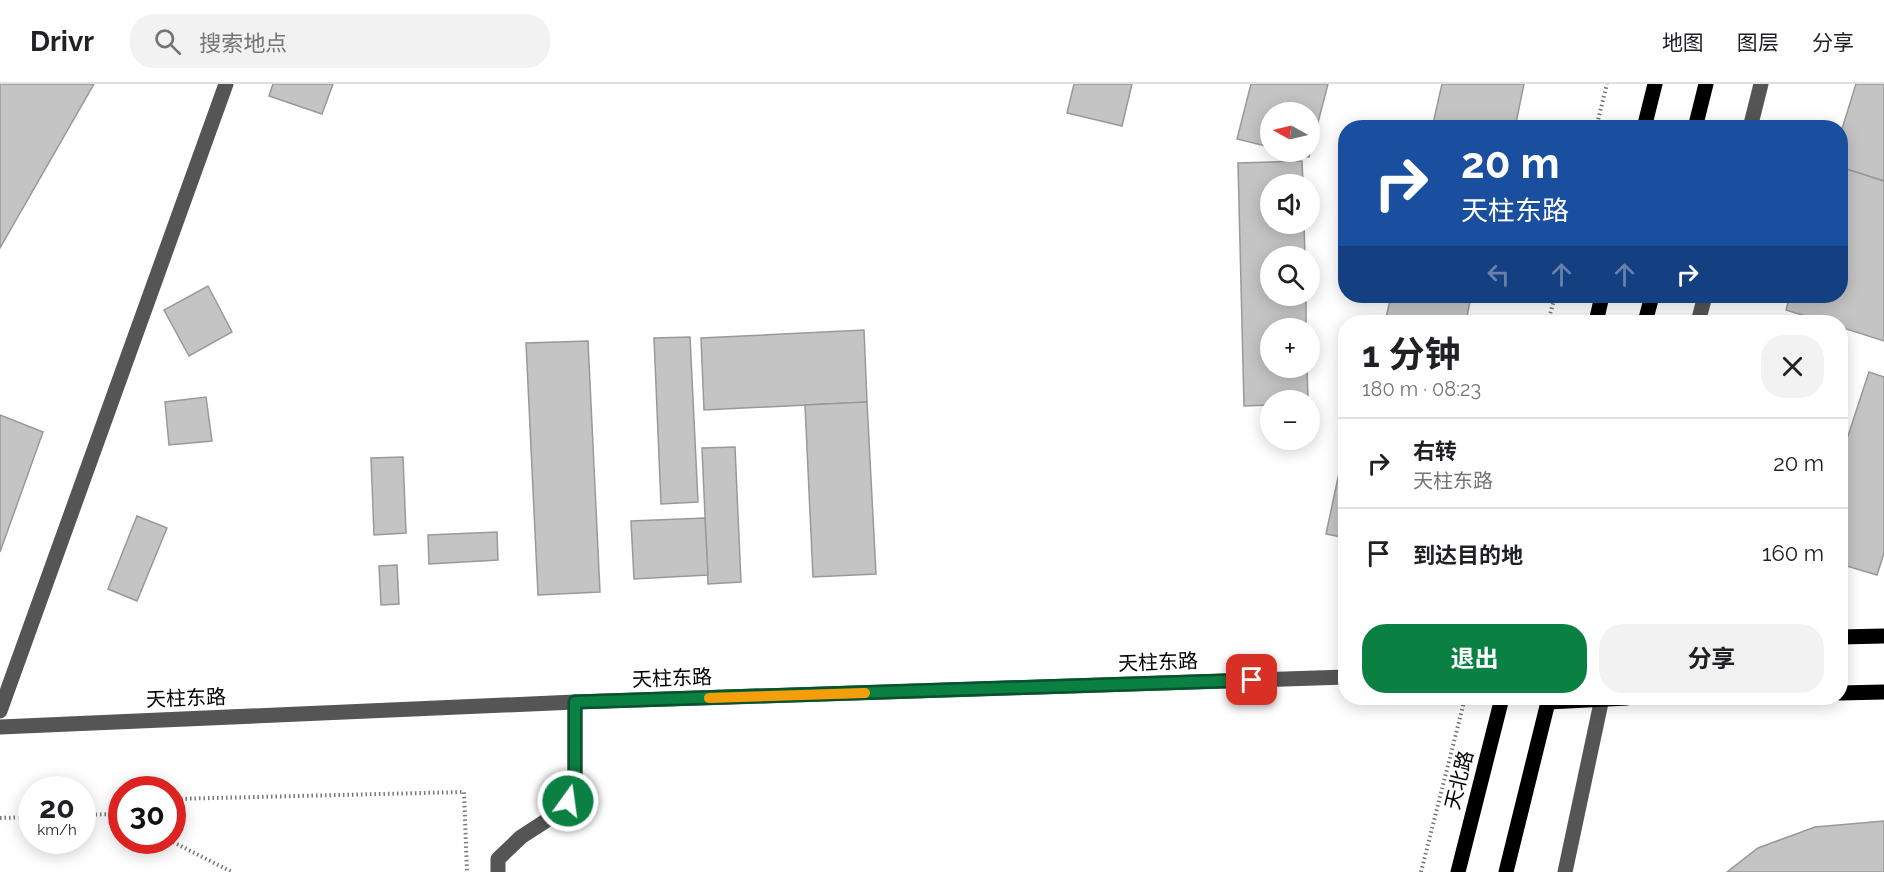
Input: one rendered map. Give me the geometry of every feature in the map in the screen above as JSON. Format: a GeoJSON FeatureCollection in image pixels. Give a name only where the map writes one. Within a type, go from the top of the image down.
{"type":"FeatureCollection","features":[{"type":"Feature","properties":{"kind":"main road"},"geometry":{"type":"LineString","coordinates":[[1646,120],[1655,84]]}},
{"type":"Feature","properties":{"kind":"main road"},"geometry":{"type":"LineString","coordinates":[[1697,120],[1706,84]]}},
{"type":"Feature","properties":{"kind":"main road"},"geometry":{"type":"LineString","coordinates":[[1848,637],[1884,636]]}},
{"type":"Feature","properties":{"kind":"main road"},"geometry":{"type":"LineString","coordinates":[[1848,693],[1884,692]]}},
{"type":"Feature","properties":{"kind":"main road","name":"天北路"},"geometry":{"type":"LineString","coordinates":[[1458,872],[1500,705]]}},
{"type":"Feature","properties":{"kind":"main road"},"geometry":{"type":"LineString","coordinates":[[1506,872],[1548,705]]}},
{"type":"Feature","properties":{"kind":"street"},"geometry":{"type":"LineString","coordinates":[[0,711],[226,84]]}},
{"type":"Feature","properties":{"kind":"street"},"geometry":{"type":"LineString","coordinates":[[1752,120],[1761,84]]}},
{"type":"Feature","properties":{"kind":"street","name":"天柱东路"},"geometry":{"type":"LineString","coordinates":[[0,727],[575,702],[1338,677]]}},
{"type":"Feature","properties":{"kind":"street"},"geometry":{"type":"LineString","coordinates":[[498,872],[498,859],[521,837],[561,811],[575,791],[575,702]]}},
{"type":"Feature","properties":{"kind":"street"},"geometry":{"type":"LineString","coordinates":[[1565,872],[1601,705]]}},
{"type":"Feature","properties":{"kind":"path"},"geometry":{"type":"LineString","coordinates":[[1598,120],[1607,84]]}},
{"type":"Feature","properties":{"kind":"path"},"geometry":{"type":"LineString","coordinates":[[1421,872],[1463,705]]}},
{"type":"Feature","properties":{"kind":"path"},"geometry":{"type":"LineString","coordinates":[[186,799],[464,792],[467,872]]}},
{"type":"Feature","properties":{"kind":"path"},"geometry":{"type":"LineString","coordinates":[[0,818],[18,817]]}},
{"type":"Feature","properties":{"kind":"path"},"geometry":{"type":"LineString","coordinates":[[186,848],[232,872]]}},
{"type":"Feature","properties":{"kind":"path"},"geometry":{"type":"LineString","coordinates":[[218,872],[226,867]]}},
{"type":"Feature","properties":{"kind":"building"},"geometry":{"type":"Polygon","coordinates":[[[0,84],[94,84],[0,248],[0,84]]]}},
{"type":"Feature","properties":{"kind":"building"},"geometry":{"type":"Polygon","coordinates":[[[273,84],[333,84],[322,114],[269,96],[273,84]]]}},
{"type":"Feature","properties":{"kind":"building"},"geometry":{"type":"Polygon","coordinates":[[[1074,84],[1132,84],[1122,126],[1067,113],[1074,84]]]}},
{"type":"Feature","properties":{"kind":"building"},"geometry":{"type":"Polygon","coordinates":[[[1251,84],[1328,84],[1320,115],[1320,102],[1260,102],[1260,145],[1237,139],[1251,84]]]}},
{"type":"Feature","properties":{"kind":"building"},"geometry":{"type":"Polygon","coordinates":[[[1442,84],[1524,84],[1517,120],[1434,120],[1442,84]]]}},
{"type":"Feature","properties":{"kind":"building"},"geometry":{"type":"Polygon","coordinates":[[[1856,84],[1884,84],[1884,181],[1848,170],[1848,120],[1845,120],[1856,84]]]}},
{"type":"Feature","properties":{"kind":"building"},"geometry":{"type":"Polygon","coordinates":[[[1302,162],[1303,174],[1260,174],[1260,234],[1304,234],[1305,246],[1260,246],[1260,306],[1306,306],[1306,318],[1260,318],[1260,378],[1307,378],[1308,390],[1260,390],[1260,405],[1244,406],[1238,163],[1302,162]]]}},
{"type":"Feature","properties":{"kind":"building"},"geometry":{"type":"Polygon","coordinates":[[[1848,170],[1884,181],[1884,341],[1848,330],[1848,315],[1802,315],[1786,310],[1788,303],[1848,303],[1848,170]]]}},
{"type":"Feature","properties":{"kind":"building"},"geometry":{"type":"Polygon","coordinates":[[[208,286],[232,332],[189,356],[164,310],[208,286]]]}},
{"type":"Feature","properties":{"kind":"building"},"geometry":{"type":"Polygon","coordinates":[[[1389,303],[1470,303],[1467,315],[1387,315],[1389,303]]]}},
{"type":"Feature","properties":{"kind":"building"},"geometry":{"type":"Polygon","coordinates":[[[864,330],[867,402],[704,410],[701,338],[864,330]]]}},
{"type":"Feature","properties":{"kind":"building"},"geometry":{"type":"Polygon","coordinates":[[[690,337],[698,502],[661,504],[654,338],[690,337]]]}},
{"type":"Feature","properties":{"kind":"building"},"geometry":{"type":"Polygon","coordinates":[[[588,341],[600,592],[538,595],[526,343],[588,341]]]}},
{"type":"Feature","properties":{"kind":"building"},"geometry":{"type":"Polygon","coordinates":[[[1869,372],[1884,377],[1884,553],[1877,575],[1848,566],[1848,436],[1869,372]]]}},
{"type":"Feature","properties":{"kind":"building"},"geometry":{"type":"Polygon","coordinates":[[[206,397],[212,441],[169,445],[165,402],[206,397]]]}},
{"type":"Feature","properties":{"kind":"building"},"geometry":{"type":"Polygon","coordinates":[[[867,402],[876,574],[813,577],[805,405],[867,402]]]}},
{"type":"Feature","properties":{"kind":"building"},"geometry":{"type":"Polygon","coordinates":[[[0,415],[43,432],[0,552],[0,415]]]}},
{"type":"Feature","properties":{"kind":"building"},"geometry":{"type":"Polygon","coordinates":[[[735,447],[741,582],[708,584],[702,448],[735,447]]]}},
{"type":"Feature","properties":{"kind":"building"},"geometry":{"type":"Polygon","coordinates":[[[403,457],[406,533],[374,535],[371,458],[403,457]]]}},
{"type":"Feature","properties":{"kind":"building"},"geometry":{"type":"Polygon","coordinates":[[[1338,478],[1338,536],[1326,534],[1338,478]]]}},
{"type":"Feature","properties":{"kind":"building"},"geometry":{"type":"Polygon","coordinates":[[[137,516],[167,528],[137,601],[108,589],[137,516]]]}},
{"type":"Feature","properties":{"kind":"building"},"geometry":{"type":"Polygon","coordinates":[[[705,518],[708,575],[634,579],[631,521],[705,518]]]}},
{"type":"Feature","properties":{"kind":"building"},"geometry":{"type":"Polygon","coordinates":[[[497,532],[498,560],[429,564],[428,535],[497,532]]]}},
{"type":"Feature","properties":{"kind":"building"},"geometry":{"type":"Polygon","coordinates":[[[397,565],[399,604],[381,605],[379,566],[397,565]]]}},
{"type":"Feature","properties":{"kind":"building"},"geometry":{"type":"Polygon","coordinates":[[[1884,821],[1884,872],[1727,872],[1758,848],[1815,827],[1884,821]]]}},
{"type":"Feature","properties":{"kind":"slow traffic"},"geometry":{"type":"LineString","coordinates":[[709,698],[865,693]]}},
{"type":"Feature","properties":{"kind":"route"},"geometry":{"type":"LineString","coordinates":[[568,801],[575,791],[575,702],[1252,680]]}}]}
